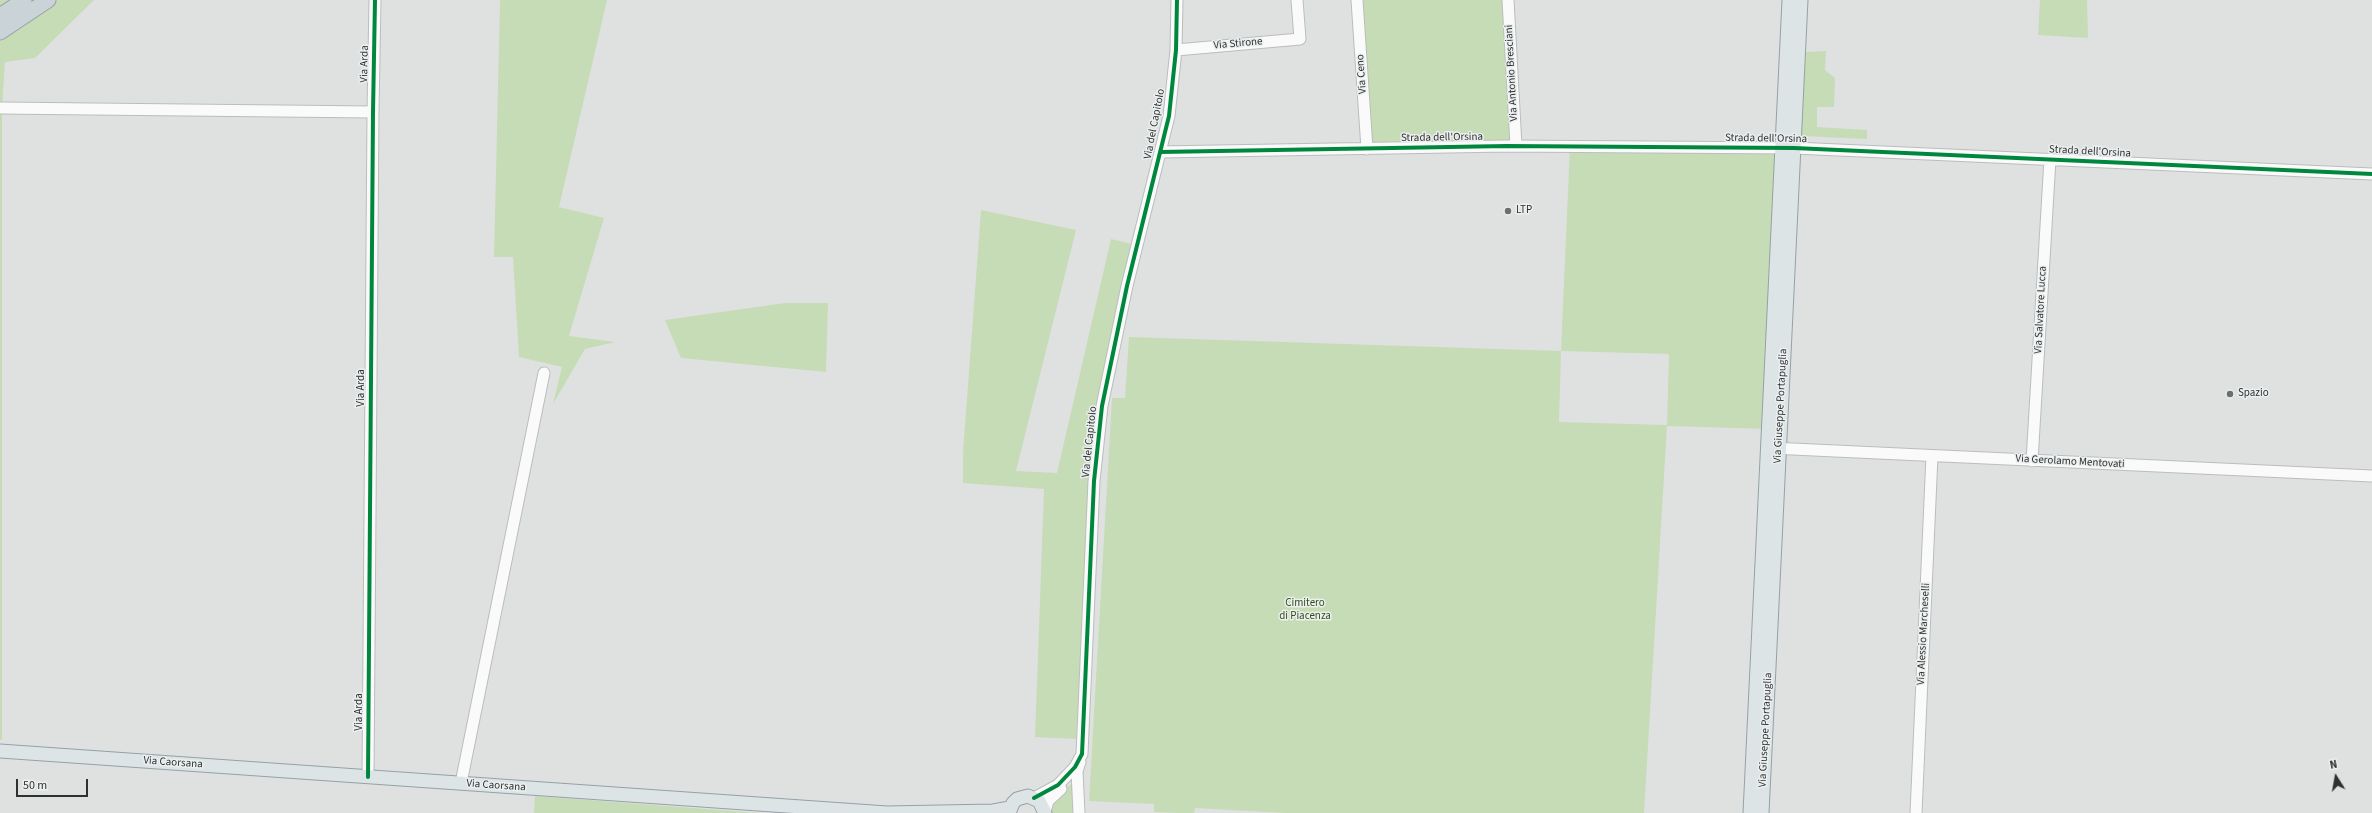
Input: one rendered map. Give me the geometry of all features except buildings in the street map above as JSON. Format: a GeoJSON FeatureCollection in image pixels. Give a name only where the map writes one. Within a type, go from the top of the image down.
{"type":"FeatureCollection","features":[{"type":"Feature","properties":{"kind":"highway"},"geometry":{"type":"LineString","coordinates":[[0,16],[24,0]]}},
{"type":"Feature","properties":{"kind":"highway"},"geometry":{"type":"LineString","coordinates":[[0,32],[48,0]]}},
{"type":"Feature","properties":{"kind":"main road","name":"Via Giuseppe Portapuglia"},"geometry":{"type":"LineString","coordinates":[[1762,813],[1774,449],[1788,148],[1790,0]]}},
{"type":"Feature","properties":{"kind":"main road","name":"Via Giuseppe Portapuglia"},"geometry":{"type":"LineString","coordinates":[[1788,148],[1801,0]]}},
{"type":"Feature","properties":{"kind":"main road","name":"Via Giuseppe Portapuglia"},"geometry":{"type":"LineString","coordinates":[[1750,813],[1774,449]]}},
{"type":"Feature","properties":{"kind":"main road","name":"Via Caorsana"},"geometry":{"type":"LineString","coordinates":[[0,751],[887,813],[957,813],[1002,811]]}},
{"type":"Feature","properties":{"kind":"main road"},"geometry":{"type":"LineString","coordinates":[[1002,811],[1022,797],[1034,798],[1043,806],[1045,813]]}},
{"type":"Feature","properties":{"kind":"street","name":"Via Arda"},"geometry":{"type":"LineString","coordinates":[[368,777],[373,112],[376,0]]}},
{"type":"Feature","properties":{"kind":"street","name":"Via del Capitolo"},"geometry":{"type":"LineString","coordinates":[[1079,813],[1078,766],[1092,567],[1094,481],[1102,406],[1127,286],[1169,116],[1176,50],[1177,0]]}},
{"type":"Feature","properties":{"kind":"street","name":"Via Stirone"},"geometry":{"type":"LineString","coordinates":[[1176,50],[1300,39],[1297,0]]}},
{"type":"Feature","properties":{"kind":"street","name":"Via Ceno"},"geometry":{"type":"LineString","coordinates":[[1357,0],[1367,149]]}},
{"type":"Feature","properties":{"kind":"street","name":"Via Antonio Bresciani"},"geometry":{"type":"LineString","coordinates":[[1508,0],[1516,146]]}},
{"type":"Feature","properties":{"kind":"street"},"geometry":{"type":"LineString","coordinates":[[0,108],[373,112]]}},
{"type":"Feature","properties":{"kind":"street","name":"Strada dell'Orsina"},"geometry":{"type":"LineString","coordinates":[[1160,152],[1516,146],[1788,148],[2372,174]]}},
{"type":"Feature","properties":{"kind":"street","name":"Via Salvatore Lucca"},"geometry":{"type":"LineString","coordinates":[[2032,461],[2050,159]]}},
{"type":"Feature","properties":{"kind":"street"},"geometry":{"type":"LineString","coordinates":[[461,783],[544,373]]}},
{"type":"Feature","properties":{"kind":"street","name":"Via Gerolamo Mentovati"},"geometry":{"type":"LineString","coordinates":[[1774,449],[2372,476]]}},
{"type":"Feature","properties":{"kind":"street","name":"Via Alessio Marcheselli"},"geometry":{"type":"LineString","coordinates":[[1916,813],[1932,456]]}},
{"type":"Feature","properties":{"kind":"street"},"geometry":{"type":"LineString","coordinates":[[1034,798],[1050,791],[1078,766]]}},
{"type":"Feature","properties":{"kind":"street"},"geometry":{"type":"LineString","coordinates":[[1045,813],[1048,801],[1078,766]]}},
{"type":"Feature","properties":{"kind":"green space"},"geometry":{"type":"Polygon","coordinates":[[[0,0],[94,0],[35,58],[5,62],[2,107],[2,740],[0,740],[0,0]]]}},
{"type":"Feature","properties":{"kind":"green space"},"geometry":{"type":"Polygon","coordinates":[[[500,0],[607,0],[559,207],[604,218],[569,336],[615,342],[585,349],[553,404],[562,367],[519,357],[513,257],[494,257],[500,0]]]}},
{"type":"Feature","properties":{"kind":"green space"},"geometry":{"type":"Polygon","coordinates":[[[1359,0],[1507,0],[1516,145],[1367,149],[1359,0]]]}},
{"type":"Feature","properties":{"kind":"green space"},"geometry":{"type":"Polygon","coordinates":[[[2040,0],[2087,0],[2088,38],[2038,35],[2040,0]]]}},
{"type":"Feature","properties":{"kind":"green space"},"geometry":{"type":"Polygon","coordinates":[[[1826,51],[1825,70],[1835,78],[1834,107],[1817,107],[1817,127],[1867,130],[1867,139],[1801,136],[1805,52],[1826,51]]]}},
{"type":"Feature","properties":{"kind":"green space","name":"Cimitero di Piacenza"},"geometry":{"type":"Polygon","coordinates":[[[1570,146],[1781,148],[1768,429],[1667,426],[1644,813],[1286,813],[1195,808],[1194,813],[1178,813],[1154,812],[1154,804],[1089,801],[1112,398],[1125,398],[1129,337],[1561,351],[1570,146]],[[1561,351],[1559,422],[1667,425],[1669,354],[1561,351]]]}},
{"type":"Feature","properties":{"kind":"green space"},"geometry":{"type":"Polygon","coordinates":[[[981,210],[1076,230],[1016,471],[1057,473],[1111,239],[1136,245],[1092,476],[1076,739],[1035,737],[1044,489],[963,483],[963,452],[981,210]]]}},
{"type":"Feature","properties":{"kind":"green space"},"geometry":{"type":"Polygon","coordinates":[[[785,303],[828,303],[826,372],[681,358],[665,320],[785,303]]]}},
{"type":"Feature","properties":{"kind":"green space"},"geometry":{"type":"Polygon","coordinates":[[[1076,779],[1074,813],[1051,813],[1052,803],[1076,779]]]}},
{"type":"Feature","properties":{"kind":"green space"},"geometry":{"type":"Polygon","coordinates":[[[535,796],[759,813],[534,813],[535,796]]]}},
{"type":"Feature","properties":{"kind":"cycle path"},"geometry":{"type":"LineString","coordinates":[[368,777],[375,0]]}},
{"type":"Feature","properties":{"kind":"cycle path"},"geometry":{"type":"LineString","coordinates":[[1034,798],[1058,785],[1075,767],[1082,754],[1094,481],[1102,406],[1127,286],[1169,116],[1176,50],[1177,0]]}},
{"type":"Feature","properties":{"kind":"cycle path"},"geometry":{"type":"LineString","coordinates":[[1160,152],[1507,146],[1794,148],[2372,174]]}},
{"type":"Feature","properties":{"kind":"place","name":"LTP"},"geometry":{"type":"Point","coordinates":[1508,211]}},
{"type":"Feature","properties":{"kind":"place","name":"Spazio"},"geometry":{"type":"Point","coordinates":[2230,394]}}]}
